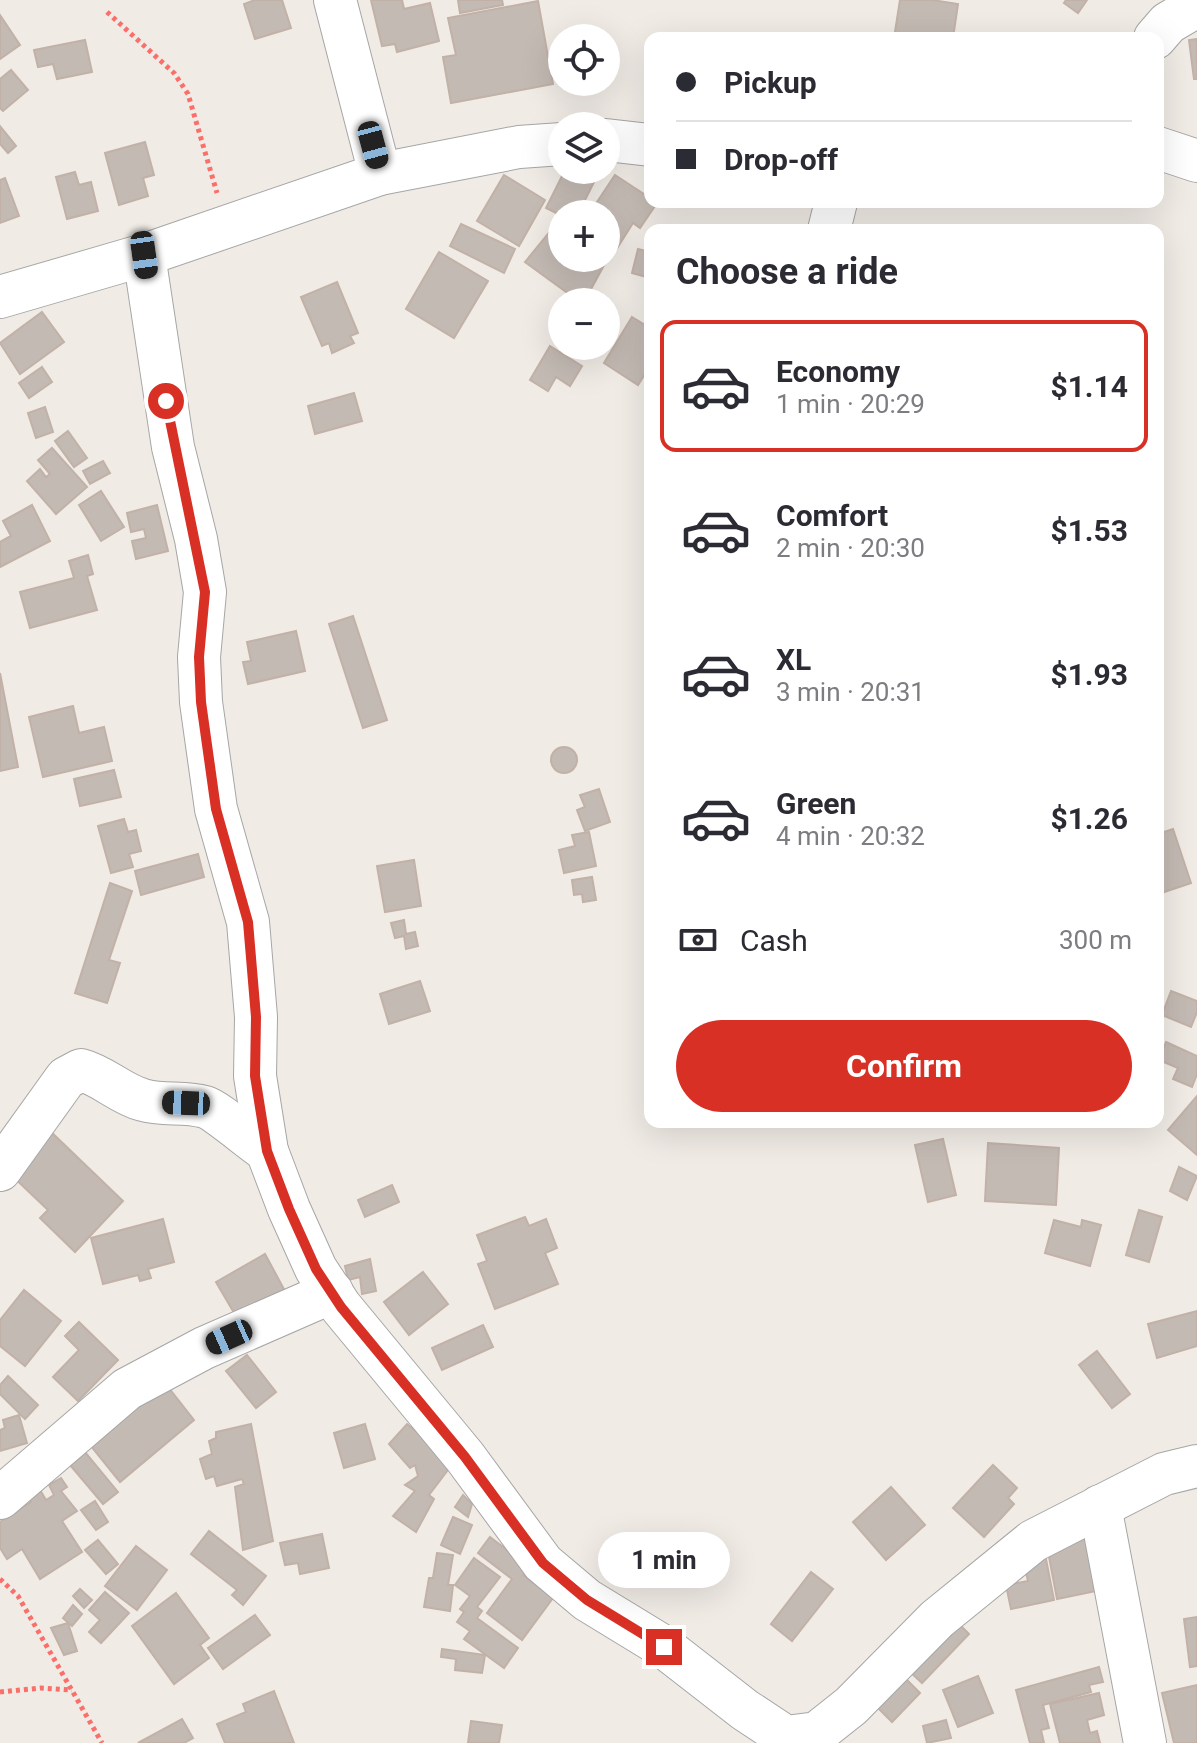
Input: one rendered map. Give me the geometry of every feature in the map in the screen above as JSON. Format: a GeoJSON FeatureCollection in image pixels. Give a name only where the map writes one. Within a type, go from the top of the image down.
{"type":"FeatureCollection","features":[{"type":"Feature","properties":{"kind":"street"},"geometry":{"type":"LineString","coordinates":[[335,0],[380,174]]}},
{"type":"Feature","properties":{"kind":"street"},"geometry":{"type":"LineString","coordinates":[[1160,32],[1168,23],[1197,6]]}},
{"type":"Feature","properties":{"kind":"street"},"geometry":{"type":"LineString","coordinates":[[620,142],[644,144]]}},
{"type":"Feature","properties":{"kind":"street"},"geometry":{"type":"LineString","coordinates":[[0,297],[144,255],[380,174],[519,147],[548,145]]}},
{"type":"Feature","properties":{"kind":"street"},"geometry":{"type":"LineString","coordinates":[[1164,150],[1197,161]]}},
{"type":"Feature","properties":{"kind":"street"},"geometry":{"type":"LineString","coordinates":[[144,255],[173,447],[196,539],[205,592],[199,657],[201,702],[216,809],[248,922],[256,1017],[255,1076],[267,1151],[316,1269],[341,1307],[465,1457],[543,1563],[587,1600],[664,1647],[745,1710],[786,1737],[817,1733],[851,1706],[937,1619],[1033,1541],[1164,1474],[1197,1466]]}},
{"type":"Feature","properties":{"kind":"street"},"geometry":{"type":"LineString","coordinates":[[0,1170],[66,1078],[81,1070],[95,1074],[125,1093],[145,1101],[186,1103],[210,1108],[267,1151]]}},
{"type":"Feature","properties":{"kind":"street"},"geometry":{"type":"LineString","coordinates":[[0,1498],[127,1389],[204,1348],[332,1292]]}},
{"type":"Feature","properties":{"kind":"street"},"geometry":{"type":"LineString","coordinates":[[1100,1506],[1145,1743]]}},
{"type":"Feature","properties":{"kind":"path"},"geometry":{"type":"LineString","coordinates":[[107,12],[174,73],[188,94],[208,168],[230,226]]}},
{"type":"Feature","properties":{"kind":"path"},"geometry":{"type":"LineString","coordinates":[[0,1579],[18,1596],[102,1743]]}},
{"type":"Feature","properties":{"kind":"path"},"geometry":{"type":"LineString","coordinates":[[0,1692],[41,1688],[72,1690]]}},
{"type":"Feature","properties":{"kind":"building"},"geometry":{"type":"Polygon","coordinates":[[[255,0],[282,0],[291,28],[255,39],[244,4],[255,0]]]}},
{"type":"Feature","properties":{"kind":"building"},"geometry":{"type":"Polygon","coordinates":[[[371,0],[402,0],[404,9],[430,3],[439,41],[397,52],[395,44],[382,46],[371,0]]]}},
{"type":"Feature","properties":{"kind":"building"},"geometry":{"type":"Polygon","coordinates":[[[458,0],[502,0],[503,5],[460,13],[458,0]]]}},
{"type":"Feature","properties":{"kind":"building"},"geometry":{"type":"Polygon","coordinates":[[[900,0],[958,4],[954,32],[895,32],[900,0]]]}},
{"type":"Feature","properties":{"kind":"building"},"geometry":{"type":"Polygon","coordinates":[[[1066,0],[1087,0],[1078,13],[1064,3],[1066,0]]]}},
{"type":"Feature","properties":{"kind":"building"},"geometry":{"type":"Polygon","coordinates":[[[538,1],[548,56],[548,85],[451,103],[443,57],[456,55],[448,18],[538,1]]]}},
{"type":"Feature","properties":{"kind":"building"},"geometry":{"type":"Polygon","coordinates":[[[0,15],[20,45],[0,59],[0,15]]]}},
{"type":"Feature","properties":{"kind":"building"},"geometry":{"type":"Polygon","coordinates":[[[1197,39],[1197,79],[1194,79],[1189,40],[1197,39]]]}},
{"type":"Feature","properties":{"kind":"building"},"geometry":{"type":"Polygon","coordinates":[[[85,40],[92,72],[57,79],[53,64],[38,67],[34,50],[85,40]]]}},
{"type":"Feature","properties":{"kind":"building"},"geometry":{"type":"Polygon","coordinates":[[[11,70],[28,90],[3,111],[0,108],[0,79],[11,70]]]}},
{"type":"Feature","properties":{"kind":"building"},"geometry":{"type":"Polygon","coordinates":[[[0,126],[16,146],[8,153],[0,144],[0,126]]]}},
{"type":"Feature","properties":{"kind":"building"},"geometry":{"type":"Polygon","coordinates":[[[145,142],[154,175],[143,178],[148,196],[119,205],[105,153],[145,142]]]}},
{"type":"Feature","properties":{"kind":"building"},"geometry":{"type":"Polygon","coordinates":[[[75,172],[79,185],[91,182],[98,211],[67,219],[56,177],[75,172]]]}},
{"type":"Feature","properties":{"kind":"building"},"geometry":{"type":"Polygon","coordinates":[[[504,175],[545,200],[519,246],[477,221],[504,175]]]}},
{"type":"Feature","properties":{"kind":"building"},"geometry":{"type":"Polygon","coordinates":[[[5,178],[19,216],[0,223],[0,180],[5,178]]]}},
{"type":"Feature","properties":{"kind":"building"},"geometry":{"type":"Polygon","coordinates":[[[620,178],[644,194],[644,208],[654,208],[640,228],[633,223],[620,244],[620,200],[598,200],[609,184],[620,184],[620,178]]]}},
{"type":"Feature","properties":{"kind":"building"},"geometry":{"type":"Polygon","coordinates":[[[558,184],[593,184],[585,200],[550,200],[558,184]]]}},
{"type":"Feature","properties":{"kind":"building"},"geometry":{"type":"Polygon","coordinates":[[[461,224],[515,249],[504,273],[450,246],[461,224]]]}},
{"type":"Feature","properties":{"kind":"building"},"geometry":{"type":"Polygon","coordinates":[[[548,234],[548,272],[600,272],[592,288],[561,288],[525,262],[548,234]]]}},
{"type":"Feature","properties":{"kind":"building"},"geometry":{"type":"Polygon","coordinates":[[[638,249],[644,250],[644,276],[632,273],[638,249]]]}},
{"type":"Feature","properties":{"kind":"building"},"geometry":{"type":"Polygon","coordinates":[[[439,252],[488,281],[454,338],[406,309],[439,252]]]}},
{"type":"Feature","properties":{"kind":"building"},"geometry":{"type":"Polygon","coordinates":[[[337,282],[358,333],[350,336],[354,343],[332,353],[329,343],[322,346],[301,297],[337,282]]]}},
{"type":"Feature","properties":{"kind":"building"},"geometry":{"type":"Polygon","coordinates":[[[42,312],[64,342],[20,374],[0,343],[42,312]]]}},
{"type":"Feature","properties":{"kind":"building"},"geometry":{"type":"Polygon","coordinates":[[[632,317],[644,324],[644,376],[638,385],[604,363],[606,360],[620,360],[620,337],[632,317]]]}},
{"type":"Feature","properties":{"kind":"building"},"geometry":{"type":"Polygon","coordinates":[[[548,349],[548,360],[572,360],[582,366],[570,386],[556,377],[548,391],[530,380],[548,349]]]}},
{"type":"Feature","properties":{"kind":"building"},"geometry":{"type":"Polygon","coordinates":[[[42,367],[52,382],[29,398],[19,383],[42,367]]]}},
{"type":"Feature","properties":{"kind":"building"},"geometry":{"type":"Polygon","coordinates":[[[354,393],[362,421],[315,434],[308,406],[354,393]]]}},
{"type":"Feature","properties":{"kind":"building"},"geometry":{"type":"Polygon","coordinates":[[[45,407],[53,432],[36,438],[28,413],[45,407]]]}},
{"type":"Feature","properties":{"kind":"building"},"geometry":{"type":"Polygon","coordinates":[[[68,431],[87,458],[74,467],[55,441],[68,431]]]}},
{"type":"Feature","properties":{"kind":"building"},"geometry":{"type":"Polygon","coordinates":[[[52,448],[87,487],[56,514],[27,481],[40,469],[46,477],[50,474],[38,460],[52,448]]]}},
{"type":"Feature","properties":{"kind":"building"},"geometry":{"type":"Polygon","coordinates":[[[103,461],[110,473],[90,484],[83,471],[103,461]]]}},
{"type":"Feature","properties":{"kind":"building"},"geometry":{"type":"Polygon","coordinates":[[[101,491],[124,527],[101,541],[79,505],[101,491]]]}},
{"type":"Feature","properties":{"kind":"building"},"geometry":{"type":"Polygon","coordinates":[[[32,505],[50,541],[0,567],[0,542],[11,536],[3,521],[32,505]]]}},
{"type":"Feature","properties":{"kind":"building"},"geometry":{"type":"Polygon","coordinates":[[[157,505],[168,551],[136,559],[132,541],[146,538],[144,529],[131,532],[127,513],[157,505]]]}},
{"type":"Feature","properties":{"kind":"building"},"geometry":{"type":"Polygon","coordinates":[[[88,555],[93,574],[87,576],[97,610],[30,628],[20,592],[74,578],[69,561],[88,555]]]}},
{"type":"Feature","properties":{"kind":"building"},"geometry":{"type":"Polygon","coordinates":[[[353,616],[387,720],[363,728],[329,624],[353,616]]]}},
{"type":"Feature","properties":{"kind":"building"},"geometry":{"type":"Polygon","coordinates":[[[296,631],[305,671],[248,684],[243,662],[251,661],[247,642],[296,631]]]}},
{"type":"Feature","properties":{"kind":"building"},"geometry":{"type":"Polygon","coordinates":[[[0,673],[18,767],[0,771],[0,673]]]}},
{"type":"Feature","properties":{"kind":"building"},"geometry":{"type":"Polygon","coordinates":[[[73,706],[79,733],[104,727],[112,761],[43,777],[29,717],[73,706]]]}},
{"type":"Feature","properties":{"kind":"building"},"geometry":{"type":"Polygon","coordinates":[[[564,747],[573,751],[577,760],[573,769],[564,773],[555,769],[551,760],[555,751],[564,747]]]}},
{"type":"Feature","properties":{"kind":"building"},"geometry":{"type":"Polygon","coordinates":[[[114,770],[121,797],[80,806],[74,779],[114,770]]]}},
{"type":"Feature","properties":{"kind":"building"},"geometry":{"type":"Polygon","coordinates":[[[599,789],[610,822],[585,831],[577,810],[585,807],[580,795],[599,789]]]}},
{"type":"Feature","properties":{"kind":"building"},"geometry":{"type":"Polygon","coordinates":[[[124,819],[128,832],[136,830],[141,851],[129,854],[133,867],[111,873],[98,826],[124,819]]]}},
{"type":"Feature","properties":{"kind":"building"},"geometry":{"type":"Polygon","coordinates":[[[1173,829],[1191,883],[1164,892],[1164,832],[1173,829]]]}},
{"type":"Feature","properties":{"kind":"building"},"geometry":{"type":"Polygon","coordinates":[[[589,832],[596,866],[564,873],[559,850],[575,846],[572,835],[589,832]]]}},
{"type":"Feature","properties":{"kind":"building"},"geometry":{"type":"Polygon","coordinates":[[[198,854],[204,877],[141,895],[135,871],[198,854]]]}},
{"type":"Feature","properties":{"kind":"building"},"geometry":{"type":"Polygon","coordinates":[[[414,860],[421,906],[385,912],[377,866],[414,860]]]}},
{"type":"Feature","properties":{"kind":"building"},"geometry":{"type":"Polygon","coordinates":[[[592,877],[596,900],[583,902],[582,894],[574,895],[572,880],[592,877]]]}},
{"type":"Feature","properties":{"kind":"building"},"geometry":{"type":"Polygon","coordinates":[[[110,883],[132,891],[109,960],[120,963],[107,1003],[75,993],[110,883]]]}},
{"type":"Feature","properties":{"kind":"building"},"geometry":{"type":"Polygon","coordinates":[[[404,920],[406,934],[415,932],[418,946],[406,949],[404,936],[395,938],[391,923],[404,920]]]}},
{"type":"Feature","properties":{"kind":"building"},"geometry":{"type":"Polygon","coordinates":[[[420,981],[430,1011],[389,1024],[380,994],[420,981]]]}},
{"type":"Feature","properties":{"kind":"building"},"geometry":{"type":"Polygon","coordinates":[[[1171,991],[1197,1001],[1197,1012],[1191,1027],[1164,1016],[1171,991]]]}},
{"type":"Feature","properties":{"kind":"building"},"geometry":{"type":"Polygon","coordinates":[[[1166,1042],[1197,1056],[1197,1074],[1192,1087],[1173,1079],[1178,1068],[1164,1062],[1166,1042]]]}},
{"type":"Feature","properties":{"kind":"building"},"geometry":{"type":"Polygon","coordinates":[[[1197,1096],[1197,1155],[1168,1130],[1197,1096]]]}},
{"type":"Feature","properties":{"kind":"building"},"geometry":{"type":"Polygon","coordinates":[[[48,1129],[123,1201],[75,1252],[40,1218],[48,1210],[7,1171],[48,1129]]]}},
{"type":"Feature","properties":{"kind":"building"},"geometry":{"type":"Polygon","coordinates":[[[943,1139],[956,1195],[928,1202],[915,1145],[943,1139]]]}},
{"type":"Feature","properties":{"kind":"building"},"geometry":{"type":"Polygon","coordinates":[[[988,1143],[1059,1148],[1056,1205],[985,1201],[988,1143]]]}},
{"type":"Feature","properties":{"kind":"building"},"geometry":{"type":"Polygon","coordinates":[[[1179,1167],[1197,1176],[1187,1200],[1170,1191],[1179,1167]]]}},
{"type":"Feature","properties":{"kind":"building"},"geometry":{"type":"Polygon","coordinates":[[[392,1185],[399,1202],[365,1217],[358,1200],[392,1185]]]}},
{"type":"Feature","properties":{"kind":"building"},"geometry":{"type":"Polygon","coordinates":[[[1139,1210],[1162,1217],[1149,1262],[1126,1255],[1139,1210]]]}},
{"type":"Feature","properties":{"kind":"building"},"geometry":{"type":"Polygon","coordinates":[[[525,1217],[529,1226],[546,1219],[557,1248],[545,1253],[558,1284],[495,1309],[478,1264],[487,1261],[477,1235],[525,1217]]]}},
{"type":"Feature","properties":{"kind":"building"},"geometry":{"type":"Polygon","coordinates":[[[163,1219],[174,1262],[148,1269],[151,1278],[140,1281],[138,1275],[103,1284],[91,1238],[163,1219]]]}},
{"type":"Feature","properties":{"kind":"building"},"geometry":{"type":"Polygon","coordinates":[[[1054,1220],[1081,1227],[1082,1220],[1101,1225],[1090,1266],[1045,1253],[1054,1220]]]}},
{"type":"Feature","properties":{"kind":"building"},"geometry":{"type":"Polygon","coordinates":[[[265,1254],[285,1291],[237,1318],[216,1282],[265,1254]]]}},
{"type":"Feature","properties":{"kind":"building"},"geometry":{"type":"Polygon","coordinates":[[[370,1259],[376,1291],[362,1294],[360,1277],[348,1280],[345,1266],[370,1259]]]}},
{"type":"Feature","properties":{"kind":"building"},"geometry":{"type":"Polygon","coordinates":[[[423,1272],[448,1304],[409,1335],[384,1302],[423,1272]]]}},
{"type":"Feature","properties":{"kind":"building"},"geometry":{"type":"Polygon","coordinates":[[[24,1290],[61,1321],[25,1366],[0,1346],[0,1320],[24,1290]]]}},
{"type":"Feature","properties":{"kind":"building"},"geometry":{"type":"Polygon","coordinates":[[[1197,1311],[1197,1346],[1157,1358],[1148,1324],[1197,1311]]]}},
{"type":"Feature","properties":{"kind":"building"},"geometry":{"type":"Polygon","coordinates":[[[79,1322],[118,1360],[78,1401],[53,1377],[79,1350],[65,1336],[79,1322]]]}},
{"type":"Feature","properties":{"kind":"building"},"geometry":{"type":"Polygon","coordinates":[[[483,1325],[493,1347],[442,1370],[432,1348],[483,1325]]]}},
{"type":"Feature","properties":{"kind":"building"},"geometry":{"type":"Polygon","coordinates":[[[1097,1351],[1130,1394],[1112,1408],[1079,1365],[1097,1351]]]}},
{"type":"Feature","properties":{"kind":"building"},"geometry":{"type":"Polygon","coordinates":[[[247,1355],[276,1392],[256,1408],[226,1371],[247,1355]]]}},
{"type":"Feature","properties":{"kind":"building"},"geometry":{"type":"Polygon","coordinates":[[[8,1376],[38,1405],[25,1419],[0,1394],[0,1385],[8,1376]]]}},
{"type":"Feature","properties":{"kind":"building"},"geometry":{"type":"Polygon","coordinates":[[[165,1383],[194,1420],[120,1482],[90,1445],[165,1383]]]}},
{"type":"Feature","properties":{"kind":"building"},"geometry":{"type":"Polygon","coordinates":[[[19,1415],[27,1443],[0,1451],[0,1430],[5,1428],[3,1420],[19,1415]]]}},
{"type":"Feature","properties":{"kind":"building"},"geometry":{"type":"Polygon","coordinates":[[[251,1424],[273,1541],[243,1550],[235,1487],[244,1484],[242,1479],[217,1486],[214,1476],[206,1479],[200,1459],[212,1454],[209,1441],[216,1438],[216,1432],[251,1424]]]}},
{"type":"Feature","properties":{"kind":"building"},"geometry":{"type":"Polygon","coordinates":[[[365,1424],[375,1459],[344,1468],[334,1433],[365,1424]]]}},
{"type":"Feature","properties":{"kind":"building"},"geometry":{"type":"Polygon","coordinates":[[[407,1424],[454,1462],[429,1495],[434,1499],[416,1532],[393,1516],[415,1491],[405,1485],[418,1476],[415,1465],[410,1468],[389,1444],[407,1424]]]}},
{"type":"Feature","properties":{"kind":"building"},"geometry":{"type":"Polygon","coordinates":[[[75,1440],[118,1492],[103,1504],[60,1453],[75,1440]]]}},
{"type":"Feature","properties":{"kind":"building"},"geometry":{"type":"Polygon","coordinates":[[[993,1465],[1017,1488],[1008,1498],[1014,1504],[984,1537],[953,1508],[993,1465]]]}},
{"type":"Feature","properties":{"kind":"building"},"geometry":{"type":"Polygon","coordinates":[[[33,1478],[46,1500],[54,1495],[49,1485],[61,1478],[67,1487],[61,1491],[77,1511],[62,1521],[82,1552],[40,1579],[22,1549],[7,1559],[0,1548],[0,1522],[31,1502],[21,1485],[33,1478]]]}},
{"type":"Feature","properties":{"kind":"building"},"geometry":{"type":"Polygon","coordinates":[[[891,1487],[925,1525],[886,1560],[853,1522],[891,1487]]]}},
{"type":"Feature","properties":{"kind":"building"},"geometry":{"type":"Polygon","coordinates":[[[463,1495],[472,1504],[468,1517],[455,1507],[463,1495]]]}},
{"type":"Feature","properties":{"kind":"building"},"geometry":{"type":"Polygon","coordinates":[[[95,1501],[108,1522],[96,1530],[81,1510],[95,1501]]]}},
{"type":"Feature","properties":{"kind":"building"},"geometry":{"type":"Polygon","coordinates":[[[453,1517],[472,1525],[460,1554],[441,1545],[453,1517]]]}},
{"type":"Feature","properties":{"kind":"building"},"geometry":{"type":"Polygon","coordinates":[[[209,1531],[266,1576],[243,1605],[232,1595],[237,1590],[191,1554],[209,1531]]]}},
{"type":"Feature","properties":{"kind":"building"},"geometry":{"type":"Polygon","coordinates":[[[322,1534],[329,1568],[300,1574],[298,1563],[285,1565],[280,1543],[322,1534]]]}},
{"type":"Feature","properties":{"kind":"building"},"geometry":{"type":"Polygon","coordinates":[[[490,1537],[529,1567],[523,1575],[553,1598],[522,1640],[487,1613],[512,1579],[478,1553],[490,1537]]]}},
{"type":"Feature","properties":{"kind":"building"},"geometry":{"type":"Polygon","coordinates":[[[1085,1538],[1096,1591],[1057,1599],[1047,1546],[1085,1538]]]}},
{"type":"Feature","properties":{"kind":"building"},"geometry":{"type":"Polygon","coordinates":[[[98,1540],[118,1564],[106,1574],[85,1550],[98,1540]]]}},
{"type":"Feature","properties":{"kind":"building"},"geometry":{"type":"Polygon","coordinates":[[[136,1546],[167,1570],[137,1610],[105,1586],[136,1546]]]}},
{"type":"Feature","properties":{"kind":"building"},"geometry":{"type":"Polygon","coordinates":[[[437,1553],[453,1555],[448,1585],[453,1585],[450,1611],[424,1607],[437,1553]]]}},
{"type":"Feature","properties":{"kind":"building"},"geometry":{"type":"Polygon","coordinates":[[[1045,1554],[1054,1600],[1011,1609],[1006,1585],[1028,1581],[1023,1559],[1045,1554]]]}},
{"type":"Feature","properties":{"kind":"building"},"geometry":{"type":"Polygon","coordinates":[[[474,1558],[500,1577],[477,1607],[482,1611],[477,1618],[518,1648],[504,1668],[464,1639],[470,1631],[457,1622],[464,1612],[460,1609],[470,1596],[455,1585],[474,1558]]]}},
{"type":"Feature","properties":{"kind":"building"},"geometry":{"type":"Polygon","coordinates":[[[811,1572],[833,1589],[792,1641],[771,1624],[811,1572]]]}},
{"type":"Feature","properties":{"kind":"building"},"geometry":{"type":"Polygon","coordinates":[[[80,1589],[92,1600],[84,1608],[73,1596],[80,1589]]]}},
{"type":"Feature","properties":{"kind":"building"},"geometry":{"type":"Polygon","coordinates":[[[105,1592],[129,1613],[101,1643],[89,1632],[100,1620],[89,1610],[105,1592]]]}},
{"type":"Feature","properties":{"kind":"building"},"geometry":{"type":"Polygon","coordinates":[[[176,1593],[209,1638],[200,1645],[209,1658],[174,1684],[132,1626],[176,1593]]]}},
{"type":"Feature","properties":{"kind":"building"},"geometry":{"type":"Polygon","coordinates":[[[73,1605],[82,1614],[72,1626],[63,1618],[73,1605]]]}},
{"type":"Feature","properties":{"kind":"building"},"geometry":{"type":"Polygon","coordinates":[[[255,1615],[270,1635],[223,1669],[208,1648],[255,1615]]]}},
{"type":"Feature","properties":{"kind":"building"},"geometry":{"type":"Polygon","coordinates":[[[1197,1617],[1197,1666],[1190,1667],[1184,1619],[1197,1617]]]}},
{"type":"Feature","properties":{"kind":"building"},"geometry":{"type":"Polygon","coordinates":[[[955,1620],[969,1634],[922,1683],[908,1670],[955,1620]]]}},
{"type":"Feature","properties":{"kind":"building"},"geometry":{"type":"Polygon","coordinates":[[[68,1623],[77,1651],[64,1655],[51,1628],[68,1623]]]}},
{"type":"Feature","properties":{"kind":"building"},"geometry":{"type":"Polygon","coordinates":[[[442,1649],[485,1655],[482,1673],[455,1670],[456,1659],[441,1657],[442,1649]]]}},
{"type":"Feature","properties":{"kind":"building"},"geometry":{"type":"Polygon","coordinates":[[[1099,1667],[1103,1682],[1089,1685],[1091,1692],[1043,1705],[1049,1728],[1041,1730],[1044,1743],[1030,1743],[1016,1690],[1099,1667]]]}},
{"type":"Feature","properties":{"kind":"building"},"geometry":{"type":"Polygon","coordinates":[[[978,1676],[993,1713],[958,1727],[943,1690],[978,1676]]]}},
{"type":"Feature","properties":{"kind":"building"},"geometry":{"type":"Polygon","coordinates":[[[905,1678],[920,1693],[892,1722],[877,1707],[905,1678]]]}},
{"type":"Feature","properties":{"kind":"building"},"geometry":{"type":"Polygon","coordinates":[[[1197,1685],[1197,1743],[1174,1743],[1162,1693],[1197,1685]]]}},
{"type":"Feature","properties":{"kind":"building"},"geometry":{"type":"Polygon","coordinates":[[[274,1691],[294,1743],[225,1743],[217,1724],[246,1712],[243,1704],[274,1691]]]}},
{"type":"Feature","properties":{"kind":"building"},"geometry":{"type":"Polygon","coordinates":[[[1099,1693],[1104,1715],[1087,1720],[1090,1733],[1097,1731],[1100,1743],[1060,1743],[1050,1704],[1099,1693]]]}},
{"type":"Feature","properties":{"kind":"building"},"geometry":{"type":"Polygon","coordinates":[[[182,1719],[193,1738],[184,1743],[138,1743],[182,1719]]]}},
{"type":"Feature","properties":{"kind":"building"},"geometry":{"type":"Polygon","coordinates":[[[946,1720],[951,1738],[927,1743],[923,1726],[946,1720]]]}},
{"type":"Feature","properties":{"kind":"building"},"geometry":{"type":"Polygon","coordinates":[[[471,1721],[502,1725],[499,1743],[468,1743],[471,1721]]]}},
{"type":"Feature","properties":{"kind":"route"},"geometry":{"type":"LineString","coordinates":[[166,401],[205,592],[199,657],[201,702],[216,809],[248,922],[256,1017],[255,1076],[267,1151],[289,1209],[316,1269],[341,1307],[465,1457],[543,1563],[587,1600],[664,1647]]}}]}
